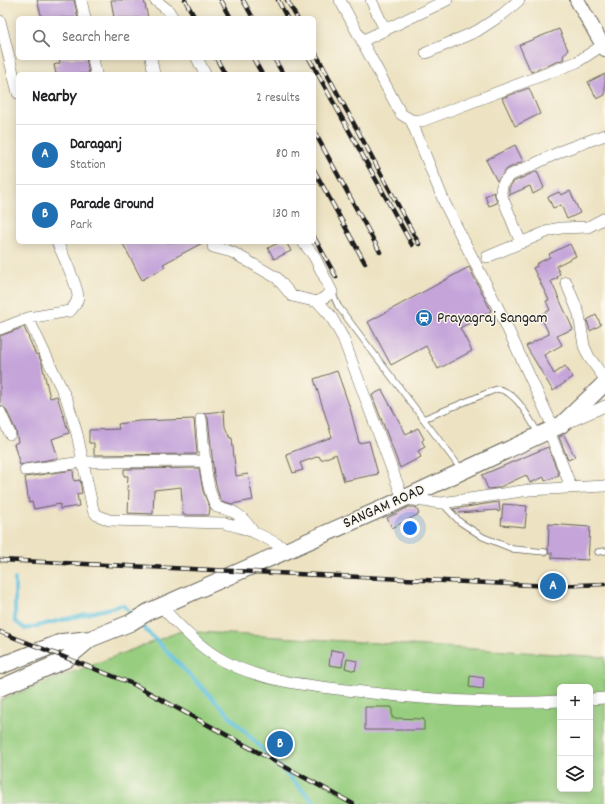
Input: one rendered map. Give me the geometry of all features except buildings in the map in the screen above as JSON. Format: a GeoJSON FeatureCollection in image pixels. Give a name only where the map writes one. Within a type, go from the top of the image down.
{"type":"FeatureCollection","features":[{"type":"Feature","properties":{"kind":"main road","name":"SANGAM ROAD"},"geometry":{"type":"LineString","coordinates":[[90,640],[403,499],[551,430],[605,383]]}},
{"type":"Feature","properties":{"kind":"main road"},"geometry":{"type":"LineString","coordinates":[[0,666],[62,642],[90,640]]}},
{"type":"Feature","properties":{"kind":"main road"},"geometry":{"type":"LineString","coordinates":[[0,688],[65,660],[90,640]]}},
{"type":"Feature","properties":{"kind":"street"},"geometry":{"type":"LineString","coordinates":[[81,0],[85,16]]}},
{"type":"Feature","properties":{"kind":"street"},"geometry":{"type":"LineString","coordinates":[[155,0],[168,10],[172,16]]}},
{"type":"Feature","properties":{"kind":"street"},"geometry":{"type":"LineString","coordinates":[[340,0],[401,114],[411,120],[422,121],[577,62],[604,47],[577,0]]}},
{"type":"Feature","properties":{"kind":"street"},"geometry":{"type":"LineString","coordinates":[[371,0],[385,30]]}},
{"type":"Feature","properties":{"kind":"street"},"geometry":{"type":"LineString","coordinates":[[362,41],[447,0]]}},
{"type":"Feature","properties":{"kind":"street"},"geometry":{"type":"LineString","coordinates":[[426,53],[477,31],[503,14],[519,0]]}},
{"type":"Feature","properties":{"kind":"street"},"geometry":{"type":"LineString","coordinates":[[0,21],[16,85]]}},
{"type":"Feature","properties":{"kind":"street"},"geometry":{"type":"LineString","coordinates":[[93,60],[96,72]]}},
{"type":"Feature","properties":{"kind":"street"},"geometry":{"type":"LineString","coordinates":[[151,60],[154,72]]}},
{"type":"Feature","properties":{"kind":"street"},"geometry":{"type":"LineString","coordinates":[[198,60],[204,72]]}},
{"type":"Feature","properties":{"kind":"street"},"geometry":{"type":"LineString","coordinates":[[411,120],[445,204],[499,310],[551,430],[571,487]]}},
{"type":"Feature","properties":{"kind":"street"},"geometry":{"type":"LineString","coordinates":[[521,243],[501,194],[501,186],[504,180],[511,175],[564,150],[605,135]]}},
{"type":"Feature","properties":{"kind":"street"},"geometry":{"type":"LineString","coordinates":[[487,257],[561,228],[588,227],[605,218]]}},
{"type":"Feature","properties":{"kind":"street"},"geometry":{"type":"LineString","coordinates":[[0,329],[28,318],[70,311],[76,304],[78,296],[58,244]]}},
{"type":"Feature","properties":{"kind":"street"},"geometry":{"type":"LineString","coordinates":[[305,244],[314,256],[332,292],[318,302]]}},
{"type":"Feature","properties":{"kind":"street"},"geometry":{"type":"LineString","coordinates":[[213,247],[232,252],[277,278],[292,296],[318,302],[330,315],[343,338],[403,499],[442,503],[529,490],[605,486]]}},
{"type":"Feature","properties":{"kind":"street"},"geometry":{"type":"LineString","coordinates":[[566,282],[579,314],[584,346],[589,357],[605,379]]}},
{"type":"Feature","properties":{"kind":"street"},"geometry":{"type":"LineString","coordinates":[[28,318],[67,400],[83,462],[89,500],[97,516],[109,520],[224,523],[252,530],[288,550]]}},
{"type":"Feature","properties":{"kind":"street"},"geometry":{"type":"LineString","coordinates":[[551,430],[605,406]]}},
{"type":"Feature","properties":{"kind":"street"},"geometry":{"type":"LineString","coordinates":[[0,412],[10,434]]}},
{"type":"Feature","properties":{"kind":"street"},"geometry":{"type":"LineString","coordinates":[[202,419],[206,461],[213,501],[218,507],[231,509],[240,515],[252,530]]}},
{"type":"Feature","properties":{"kind":"street"},"geometry":{"type":"LineString","coordinates":[[25,470],[83,462],[206,461]]}},
{"type":"Feature","properties":{"kind":"street"},"geometry":{"type":"LineString","coordinates":[[156,609],[218,657],[260,675],[310,686],[426,700],[514,704],[557,701]]}},
{"type":"Feature","properties":{"kind":"street"},"geometry":{"type":"LineString","coordinates":[[593,699],[605,698]]}},
{"type":"Feature","properties":{"kind":"lane"},"geometry":{"type":"LineString","coordinates":[[332,292],[338,306],[463,471]]}},
{"type":"Feature","properties":{"kind":"lane"},"geometry":{"type":"LineString","coordinates":[[424,419],[497,389],[505,390],[512,394],[551,430]]}},
{"type":"Feature","properties":{"kind":"lane"},"geometry":{"type":"LineString","coordinates":[[442,503],[460,522],[483,537],[513,549],[545,552]]}},
{"type":"Feature","properties":{"kind":"lane"},"geometry":{"type":"LineString","coordinates":[[598,552],[605,551]]}},
{"type":"Feature","properties":{"kind":"green space"},"geometry":{"type":"Polygon","coordinates":[[[181,631],[605,657],[605,804],[0,804],[0,700],[181,631]]]}},
{"type":"Feature","properties":{"kind":"waterway"},"geometry":{"type":"LineString","coordinates":[[15,579],[15,621],[25,629],[123,605],[134,617]]}},
{"type":"Feature","properties":{"kind":"waterway"},"geometry":{"type":"LineString","coordinates":[[138,622],[316,804]]}},
{"type":"Feature","properties":{"kind":"railway"},"geometry":{"type":"LineString","coordinates":[[185,0],[194,16]]}},
{"type":"Feature","properties":{"kind":"railway"},"geometry":{"type":"LineString","coordinates":[[221,0],[230,16]]}},
{"type":"Feature","properties":{"kind":"railway"},"geometry":{"type":"LineString","coordinates":[[243,0],[252,16]]}},
{"type":"Feature","properties":{"kind":"railway"},"geometry":{"type":"LineString","coordinates":[[278,0],[286,16]]}},
{"type":"Feature","properties":{"kind":"railway"},"geometry":{"type":"LineString","coordinates":[[287,0],[296,16]]}},
{"type":"Feature","properties":{"kind":"railway"},"geometry":{"type":"LineString","coordinates":[[316,54],[419,244]]}},
{"type":"Feature","properties":{"kind":"railway"},"geometry":{"type":"LineString","coordinates":[[217,60],[224,72]]}},
{"type":"Feature","properties":{"kind":"railway"},"geometry":{"type":"LineString","coordinates":[[254,60],[261,72]]}},
{"type":"Feature","properties":{"kind":"railway"},"geometry":{"type":"LineString","coordinates":[[275,60],[282,72]]}},
{"type":"Feature","properties":{"kind":"railway"},"geometry":{"type":"LineString","coordinates":[[310,60],[412,245]]}},
{"type":"Feature","properties":{"kind":"railway"},"geometry":{"type":"LineString","coordinates":[[316,135],[380,252]]}},
{"type":"Feature","properties":{"kind":"railway"},"geometry":{"type":"LineString","coordinates":[[316,174],[365,263]]}},
{"type":"Feature","properties":{"kind":"railway"},"geometry":{"type":"LineString","coordinates":[[316,241],[336,277]]}},
{"type":"Feature","properties":{"kind":"railway"},"geometry":{"type":"LineString","coordinates":[[0,560],[553,586],[605,584]]}},
{"type":"Feature","properties":{"kind":"railway"},"geometry":{"type":"LineString","coordinates":[[0,632],[133,684],[353,804]]}},
{"type":"Feature","properties":{"kind":"place","name":"Prayagraj Sangam"},"geometry":{"type":"Point","coordinates":[424,318]}},
{"type":"Feature","properties":{"kind":"place","name":"Daraganj"},"geometry":{"type":"Point","coordinates":[553,586]}},
{"type":"Feature","properties":{"kind":"place","name":"Parade Ground"},"geometry":{"type":"Point","coordinates":[280,744]}}]}
